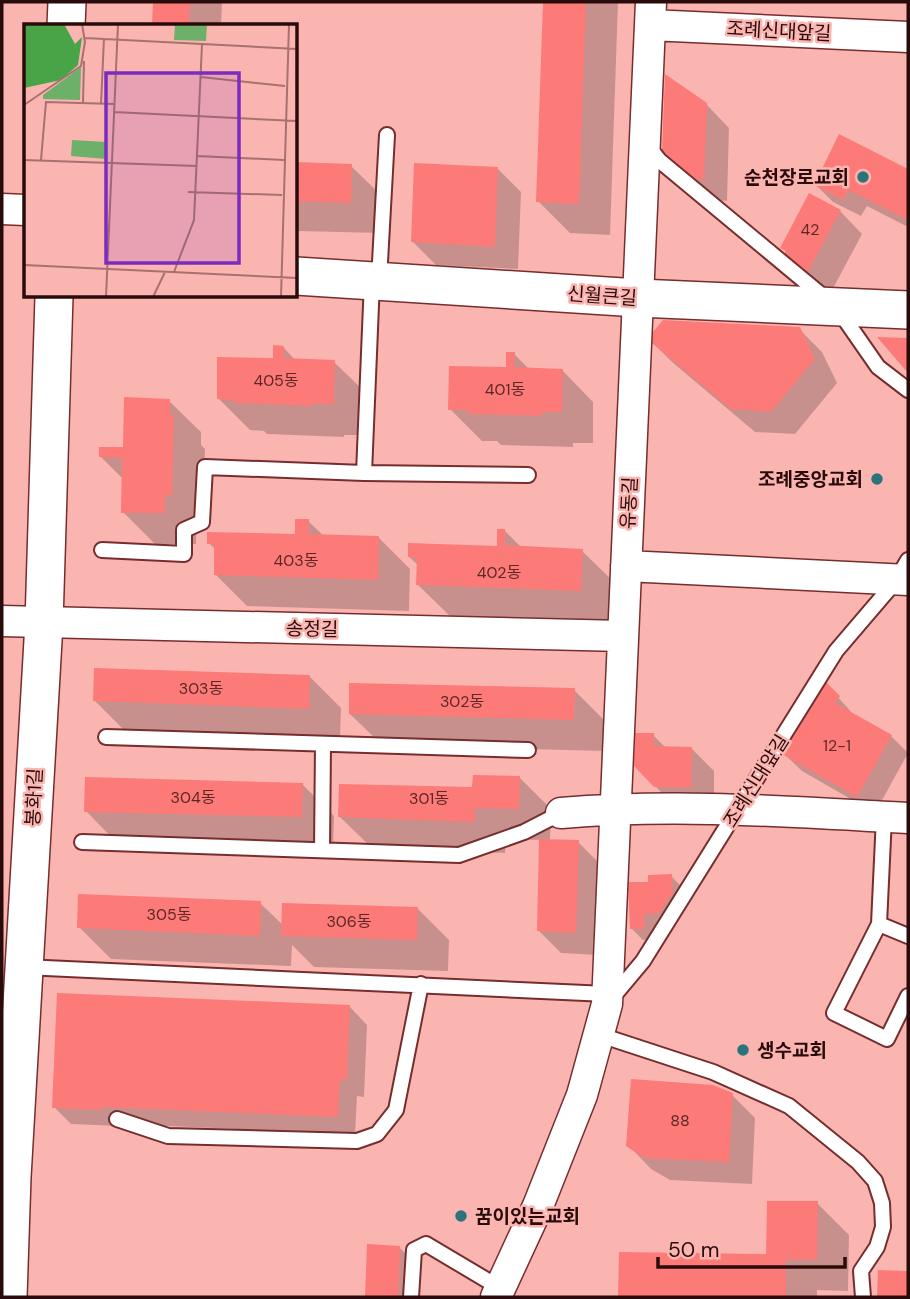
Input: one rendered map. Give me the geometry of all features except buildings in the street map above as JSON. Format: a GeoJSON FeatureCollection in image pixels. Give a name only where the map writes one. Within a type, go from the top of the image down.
{"type":"FeatureCollection","features":[{"type":"Feature","properties":{"kind":"street"},"geometry":{"type":"LineString","coordinates":[[66,24],[67,2]]}},
{"type":"Feature","properties":{"kind":"street","name":"조례신대앞길"},"geometry":{"type":"LineString","coordinates":[[650,13],[908,37]]}},
{"type":"Feature","properties":{"kind":"street","name":"유동길"},"geometry":{"type":"LineString","coordinates":[[498,1293],[538,1206],[582,1095],[607,999],[650,13]]}},
{"type":"Feature","properties":{"kind":"street"},"geometry":{"type":"LineString","coordinates":[[2,209],[24,210]]}},
{"type":"Feature","properties":{"kind":"street","name":"신월큰길"},"geometry":{"type":"LineString","coordinates":[[298,276],[638,298],[908,310]]}},
{"type":"Feature","properties":{"kind":"street","name":"봉화1길"},"geometry":{"type":"LineString","coordinates":[[8,1297],[44,623],[54,298]]}},
{"type":"Feature","properties":{"kind":"street"},"geometry":{"type":"LineString","coordinates":[[626,566],[904,573]]}},
{"type":"Feature","properties":{"kind":"street","name":"송정길"},"geometry":{"type":"LineString","coordinates":[[2,621],[623,636]]}},
{"type":"Feature","properties":{"kind":"street"},"geometry":{"type":"LineString","coordinates":[[561,813],[615,808],[738,809],[896,817]]}},
{"type":"Feature","properties":{"kind":"lane"},"geometry":{"type":"LineString","coordinates":[[364,473],[375,280],[387,135]]}},
{"type":"Feature","properties":{"kind":"lane"},"geometry":{"type":"LineString","coordinates":[[644,142],[660,161],[837,308],[878,367],[908,390]]}},
{"type":"Feature","properties":{"kind":"lane"},"geometry":{"type":"LineString","coordinates":[[102,550],[184,554],[184,530],[202,522],[205,467],[528,475]]}},
{"type":"Feature","properties":{"kind":"lane","name":"조례신대앞길"},"geometry":{"type":"LineString","coordinates":[[607,999],[643,961],[836,651],[904,573]]}},
{"type":"Feature","properties":{"kind":"lane"},"geometry":{"type":"LineString","coordinates":[[106,737],[528,750]]}},
{"type":"Feature","properties":{"kind":"lane"},"geometry":{"type":"LineString","coordinates":[[322,850],[323,744]]}},
{"type":"Feature","properties":{"kind":"lane"},"geometry":{"type":"LineString","coordinates":[[82,842],[458,855],[524,832],[561,813]]}},
{"type":"Feature","properties":{"kind":"lane"},"geometry":{"type":"LineString","coordinates":[[896,817],[879,923],[834,1013],[887,1039],[908,996]]}},
{"type":"Feature","properties":{"kind":"lane"},"geometry":{"type":"LineString","coordinates":[[879,923],[908,936]]}},
{"type":"Feature","properties":{"kind":"lane"},"geometry":{"type":"LineString","coordinates":[[24,967],[421,984],[607,999]]}},
{"type":"Feature","properties":{"kind":"lane"},"geometry":{"type":"LineString","coordinates":[[117,1119],[168,1136],[357,1141],[377,1135],[396,1110],[421,984]]}},
{"type":"Feature","properties":{"kind":"lane"},"geometry":{"type":"LineString","coordinates":[[597,1034],[713,1072],[789,1106],[858,1162],[875,1181],[882,1203],[883,1227],[877,1247],[861,1271],[863,1297]]}},
{"type":"Feature","properties":{"kind":"lane"},"geometry":{"type":"LineString","coordinates":[[411,1297],[415,1250],[426,1244],[498,1293]]}},
{"type":"Feature","properties":{"kind":"place","name":"순천장로교회"},"geometry":{"type":"Point","coordinates":[863,177]}},
{"type":"Feature","properties":{"kind":"place","name":"조례중앙교회"},"geometry":{"type":"Point","coordinates":[877,479]}},
{"type":"Feature","properties":{"kind":"place","name":"생수교회"},"geometry":{"type":"Point","coordinates":[743,1050]}},
{"type":"Feature","properties":{"kind":"place","name":"꿈이있는교회"},"geometry":{"type":"Point","coordinates":[461,1216]}}]}
